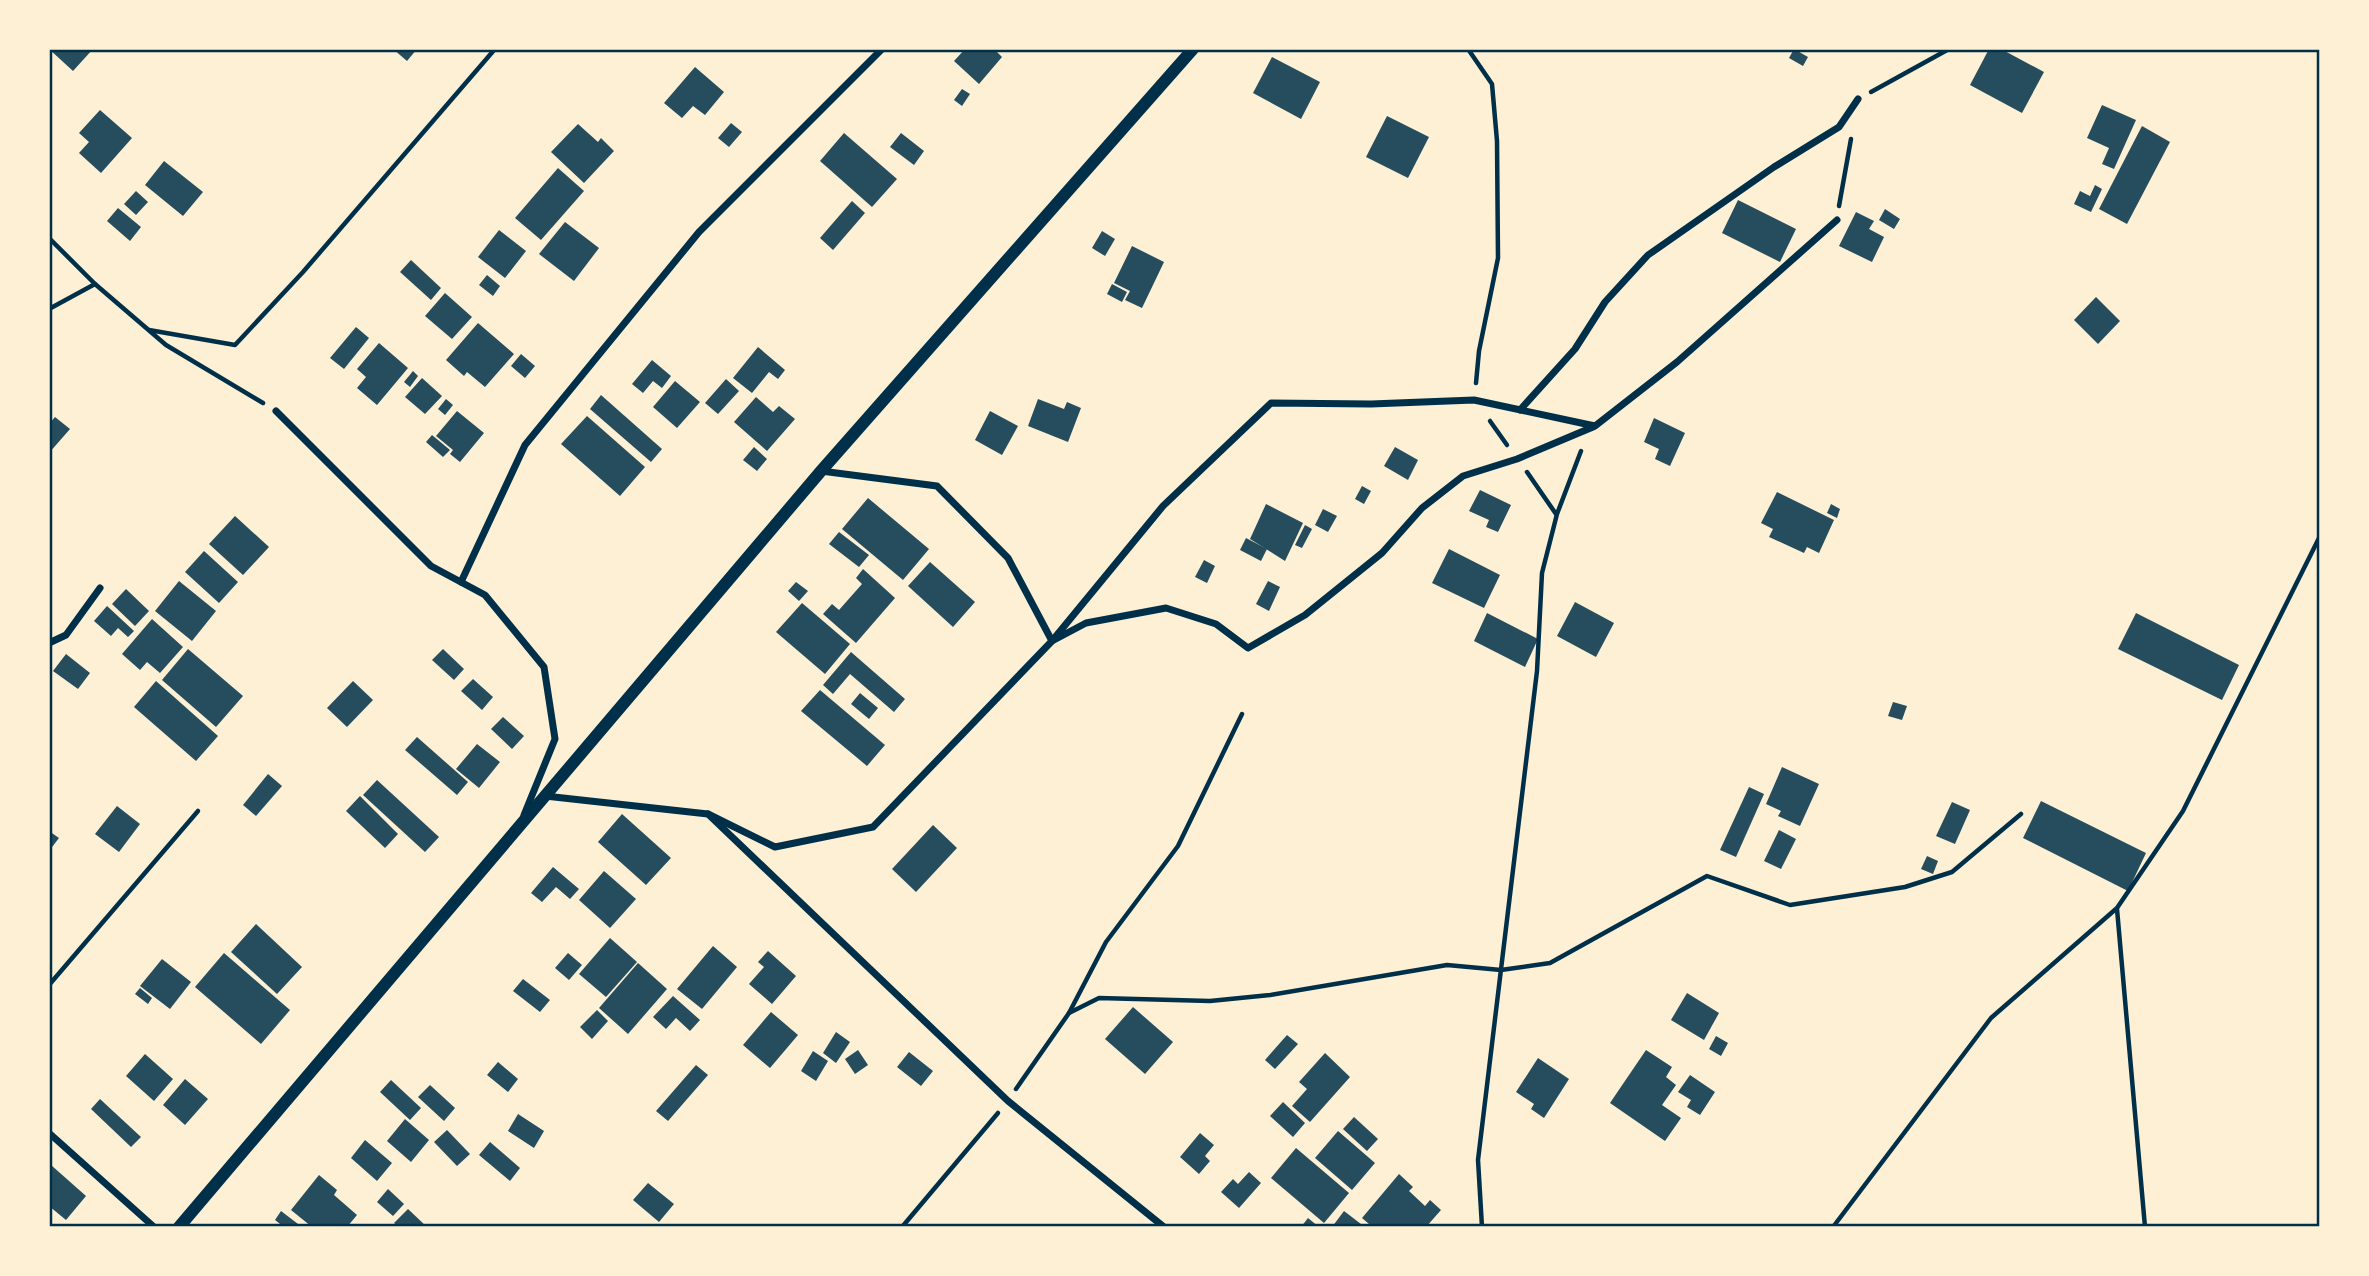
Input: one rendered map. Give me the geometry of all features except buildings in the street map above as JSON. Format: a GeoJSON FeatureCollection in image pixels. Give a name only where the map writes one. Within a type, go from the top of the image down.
{"type":"FeatureCollection","features":[{"type":"Feature","properties":{"kind":"street"},"geometry":{"type":"LineString","coordinates":[[461,582],[525,445],[699,232],[882,49]]}},
{"type":"Feature","properties":{"kind":"street"},"geometry":{"type":"LineString","coordinates":[[179,1227],[821,471],[1194,49]]}},
{"type":"Feature","properties":{"kind":"street"},"geometry":{"type":"LineString","coordinates":[[1520,410],[1575,349],[1605,302],[1648,254],[1774,167],[1839,127],[1858,99]]}},
{"type":"Feature","properties":{"kind":"street"},"geometry":{"type":"LineString","coordinates":[[1052,641],[1086,622],[1166,608],[1216,624],[1248,648],[1305,615],[1382,553],[1422,508],[1463,476],[1517,459],[1595,426],[1677,362],[1837,220]]}},
{"type":"Feature","properties":{"kind":"street"},"geometry":{"type":"LineString","coordinates":[[545,796],[708,814],[775,847],[873,827],[1052,641],[1163,506],[1271,403],[1371,404],[1474,400],[1595,426]]}},
{"type":"Feature","properties":{"kind":"street"},"geometry":{"type":"LineString","coordinates":[[276,411],[431,566],[485,595],[544,667],[555,739],[520,826]]}},
{"type":"Feature","properties":{"kind":"street"},"geometry":{"type":"LineString","coordinates":[[821,471],[937,486],[1008,558],[1052,641]]}},
{"type":"Feature","properties":{"kind":"street"},"geometry":{"type":"LineString","coordinates":[[49,643],[66,635],[100,588]]}},
{"type":"Feature","properties":{"kind":"street"},"geometry":{"type":"LineString","coordinates":[[708,814],[1007,1101],[1164,1227]]}},
{"type":"Feature","properties":{"kind":"street"},"geometry":{"type":"LineString","coordinates":[[49,1133],[154,1227]]}},
{"type":"Feature","properties":{"kind":"path"},"geometry":{"type":"LineString","coordinates":[[149,330],[235,345],[303,272],[495,49]]}},
{"type":"Feature","properties":{"kind":"path"},"geometry":{"type":"LineString","coordinates":[[1468,49],[1492,84],[1497,141],[1498,258],[1479,351],[1474,400],[1557,514]]}},
{"type":"Feature","properties":{"kind":"path"},"geometry":{"type":"LineString","coordinates":[[1837,220],[1858,99],[1950,49]]}},
{"type":"Feature","properties":{"kind":"path"},"geometry":{"type":"LineString","coordinates":[[49,238],[95,284],[166,345],[276,411]]}},
{"type":"Feature","properties":{"kind":"path"},"geometry":{"type":"LineString","coordinates":[[49,309],[95,284]]}},
{"type":"Feature","properties":{"kind":"path"},"geometry":{"type":"LineString","coordinates":[[1482,1227],[1478,1160],[1538,671],[1542,573],[1557,514],[1576,460],[1595,426]]}},
{"type":"Feature","properties":{"kind":"path"},"geometry":{"type":"LineString","coordinates":[[1833,1227],[1991,1018],[2117,908],[2183,811],[2320,536]]}},
{"type":"Feature","properties":{"kind":"path"},"geometry":{"type":"LineString","coordinates":[[902,1227],[1007,1101],[1069,1013],[1106,942],[1178,846],[1242,714]]}},
{"type":"Feature","properties":{"kind":"path"},"geometry":{"type":"LineString","coordinates":[[49,985],[198,811]]}},
{"type":"Feature","properties":{"kind":"path"},"geometry":{"type":"LineString","coordinates":[[1069,1013],[1099,998],[1210,1001],[1270,995],[1447,965],[1501,970],[1550,962],[1707,876],[1790,905],[1905,887],[1952,872],[2021,814]]}},
{"type":"Feature","properties":{"kind":"path"},"geometry":{"type":"LineString","coordinates":[[2117,908],[2145,1227]]}}]}
